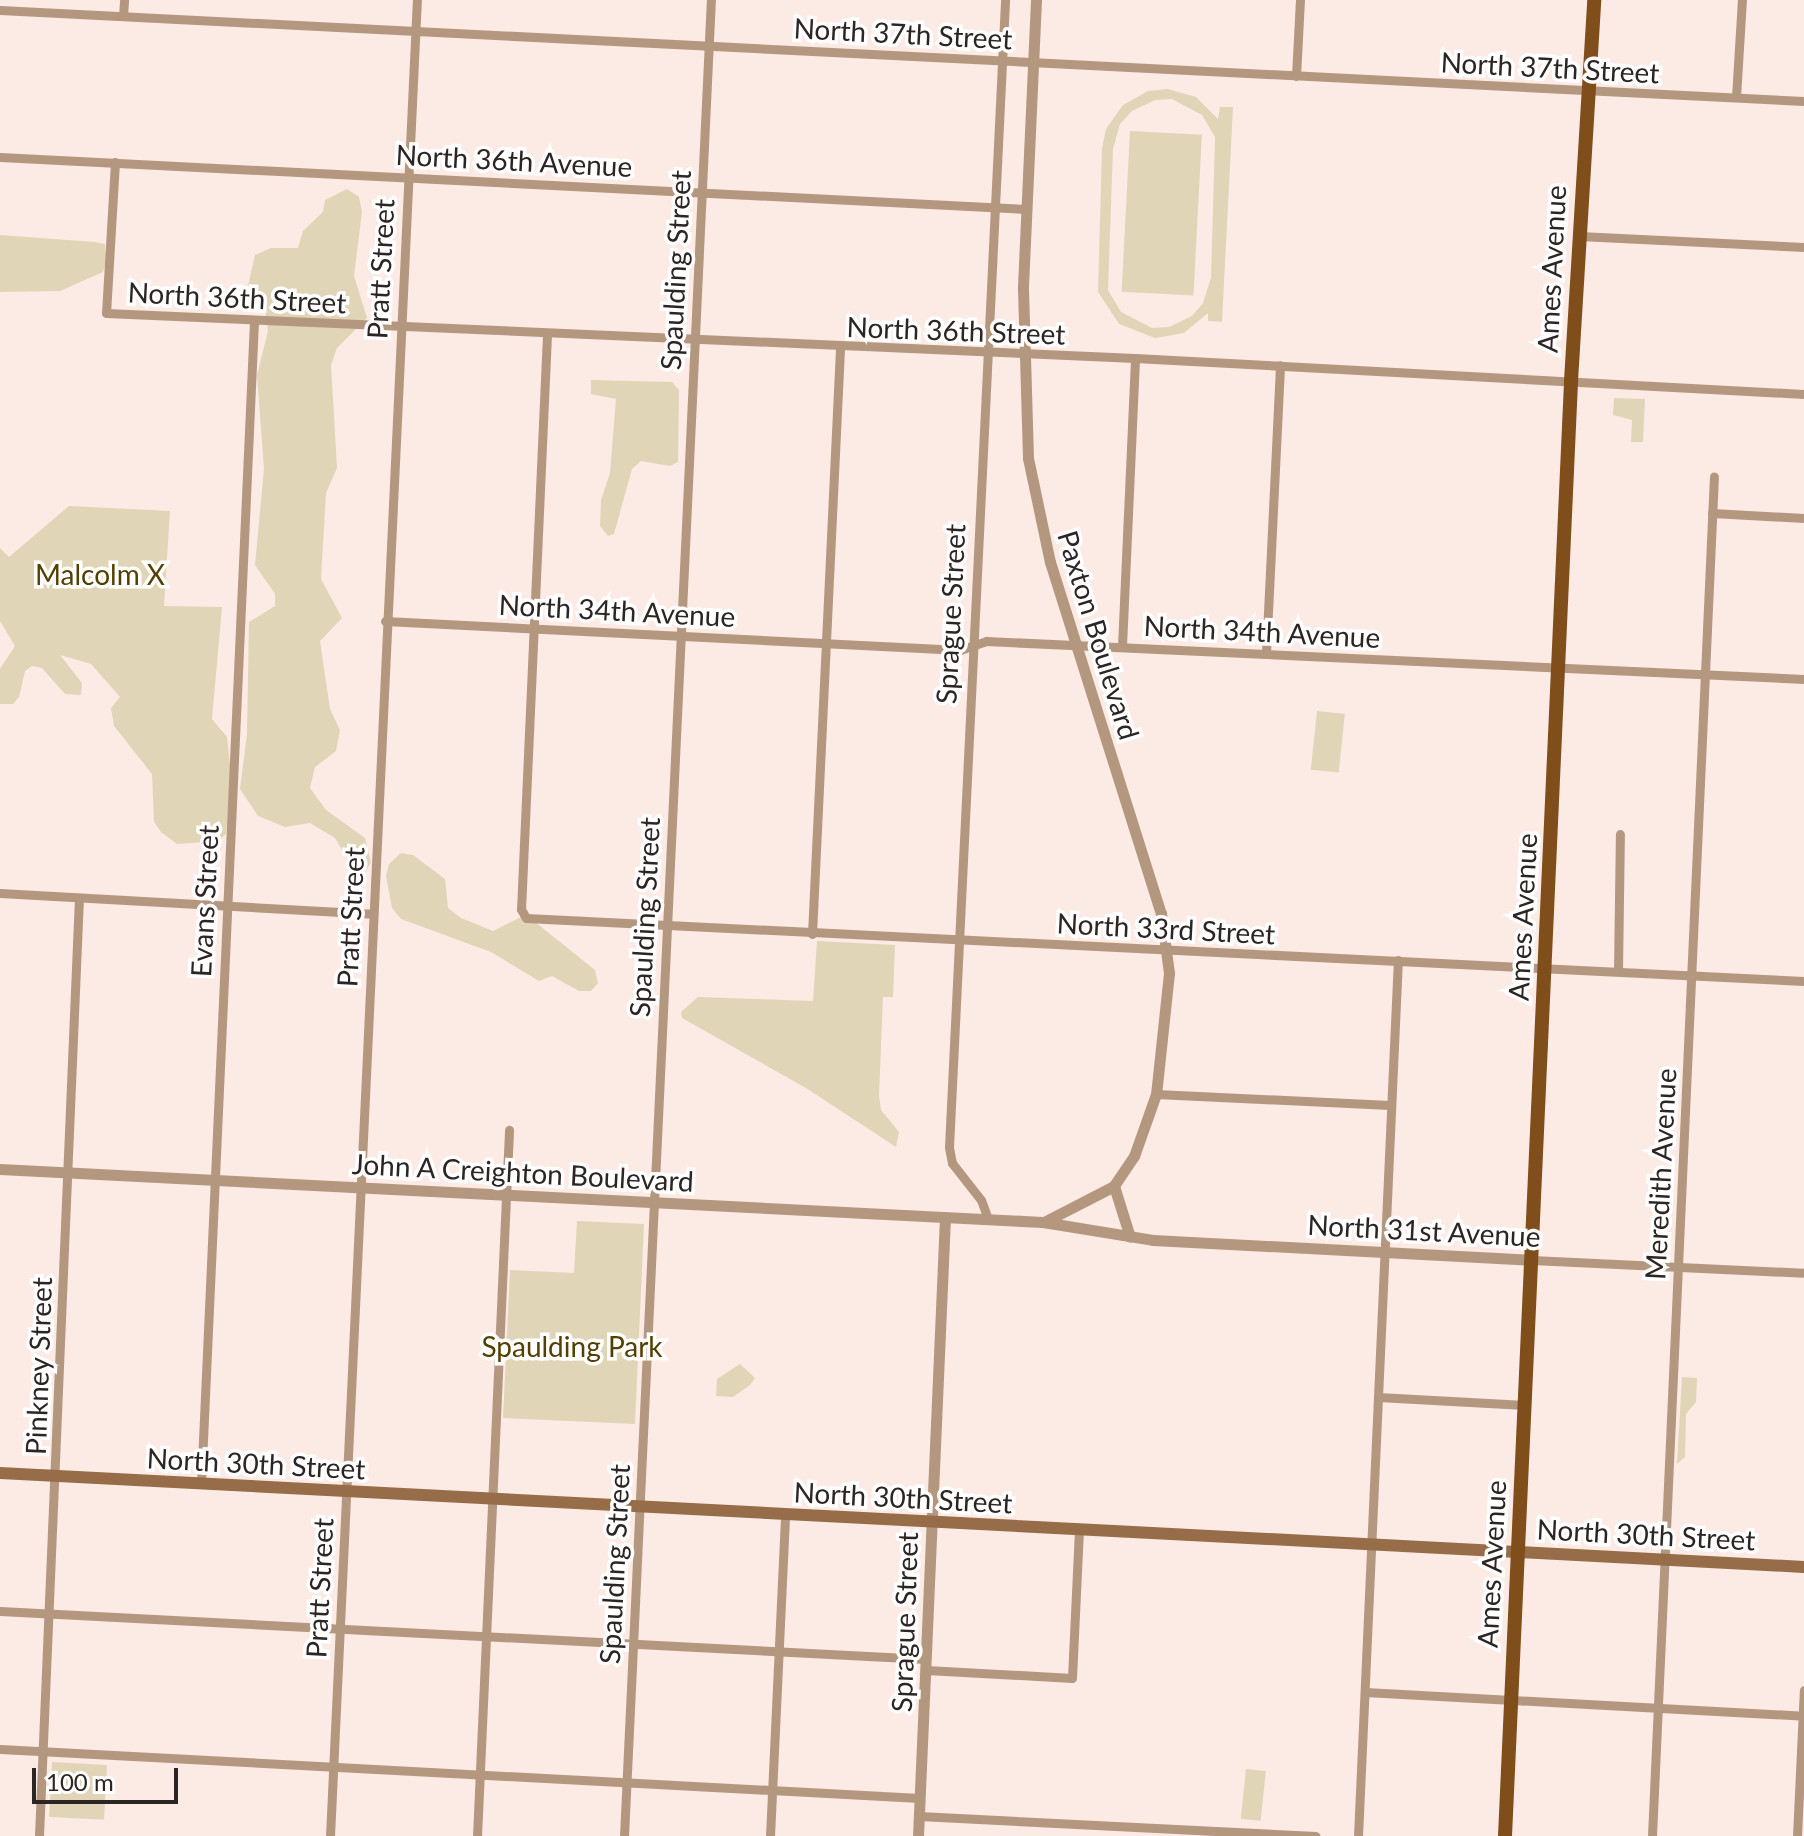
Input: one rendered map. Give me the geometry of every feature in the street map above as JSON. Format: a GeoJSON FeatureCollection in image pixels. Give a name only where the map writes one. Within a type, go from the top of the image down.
{"type":"FeatureCollection","features":[{"type":"Feature","properties":{"kind":"main road","name":"Ames Avenue"},"geometry":{"type":"LineString","coordinates":[[1505,1836],[1571,381],[1594,0]]}},
{"type":"Feature","properties":{"kind":"main road","name":"North 30th Street"},"geometry":{"type":"LineString","coordinates":[[0,1473],[1804,1567]]}},
{"type":"Feature","properties":{"kind":"street"},"geometry":{"type":"LineString","coordinates":[[123,16],[124,0]]}},
{"type":"Feature","properties":{"kind":"street","name":"Pratt Street"},"geometry":{"type":"LineString","coordinates":[[330,1836],[398,328],[417,0]]}},
{"type":"Feature","properties":{"kind":"street","name":"Spaulding Street"},"geometry":{"type":"LineString","coordinates":[[624,1836],[692,341],[711,0]]}},
{"type":"Feature","properties":{"kind":"street","name":"Sprague Street"},"geometry":{"type":"LineString","coordinates":[[988,1219],[981,1200],[952,1163],[949,1147],[1005,0]]}},
{"type":"Feature","properties":{"kind":"street","name":"Paxton Boulevard"},"geometry":{"type":"LineString","coordinates":[[1036,0],[1025,209],[1022,353],[1034,494],[1076,644],[1151,878],[1168,949],[1168,995],[1156,1094],[1141,1143],[1114,1186]]}},
{"type":"Feature","properties":{"kind":"street"},"geometry":{"type":"LineString","coordinates":[[1296,76],[1300,0]]}},
{"type":"Feature","properties":{"kind":"street"},"geometry":{"type":"LineString","coordinates":[[1736,97],[1742,0]]}},
{"type":"Feature","properties":{"kind":"street","name":"North 37th Street"},"geometry":{"type":"LineString","coordinates":[[0,10],[1804,101]]}},
{"type":"Feature","properties":{"kind":"street","name":"North 36th Avenue"},"geometry":{"type":"LineString","coordinates":[[0,157],[1025,209]]}},
{"type":"Feature","properties":{"kind":"street","name":"North 36th Street"},"geometry":{"type":"LineString","coordinates":[[115,162],[106,313],[840,348],[1135,358],[1804,394]]}},
{"type":"Feature","properties":{"kind":"street"},"geometry":{"type":"LineString","coordinates":[[1579,236],[1804,247]]}},
{"type":"Feature","properties":{"kind":"street","name":"Evans Street"},"geometry":{"type":"LineString","coordinates":[[201,1484],[254,320]]}},
{"type":"Feature","properties":{"kind":"street"},"geometry":{"type":"LineString","coordinates":[[533,628],[547,335]]}},
{"type":"Feature","properties":{"kind":"street"},"geometry":{"type":"LineString","coordinates":[[812,934],[840,348]]}},
{"type":"Feature","properties":{"kind":"street"},"geometry":{"type":"LineString","coordinates":[[1122,646],[1135,358]]}},
{"type":"Feature","properties":{"kind":"street"},"geometry":{"type":"LineString","coordinates":[[1266,653],[1280,365]]}},
{"type":"Feature","properties":{"kind":"street","name":"Meredith Avenue"},"geometry":{"type":"LineString","coordinates":[[1652,1836],[1714,476]]}},
{"type":"Feature","properties":{"kind":"street"},"geometry":{"type":"LineString","coordinates":[[1712,513],[1804,518]]}},
{"type":"Feature","properties":{"kind":"street","name":"North 34th Avenue"},"geometry":{"type":"LineString","coordinates":[[385,621],[960,650],[986,641],[1076,644],[1804,679]]}},
{"type":"Feature","properties":{"kind":"street","name":"North 33rd Street"},"geometry":{"type":"LineString","coordinates":[[533,628],[521,909],[526,918],[1804,981]]}},
{"type":"Feature","properties":{"kind":"street"},"geometry":{"type":"LineString","coordinates":[[1618,971],[1620,834]]}},
{"type":"Feature","properties":{"kind":"street"},"geometry":{"type":"LineString","coordinates":[[0,893],[372,914]]}},
{"type":"Feature","properties":{"kind":"street","name":"Pinkney Street"},"geometry":{"type":"LineString","coordinates":[[39,1836],[79,898]]}},
{"type":"Feature","properties":{"kind":"street"},"geometry":{"type":"LineString","coordinates":[[1358,1836],[1398,960]]}},
{"type":"Feature","properties":{"kind":"street"},"geometry":{"type":"LineString","coordinates":[[1156,1094],[1390,1105]]}},
{"type":"Feature","properties":{"kind":"street"},"geometry":{"type":"LineString","coordinates":[[477,1836],[509,1130]]}},
{"type":"Feature","properties":{"kind":"street","name":"John A Creighton Boulevard"},"geometry":{"type":"LineString","coordinates":[[0,1169],[1043,1222]]}},
{"type":"Feature","properties":{"kind":"street"},"geometry":{"type":"LineString","coordinates":[[1043,1222],[1114,1186],[1130,1237]]}},
{"type":"Feature","properties":{"kind":"street","name":"Sprague Street"},"geometry":{"type":"LineString","coordinates":[[918,1836],[945,1218]]}},
{"type":"Feature","properties":{"kind":"street","name":"North 31st Avenue"},"geometry":{"type":"LineString","coordinates":[[1043,1222],[1130,1237],[1804,1273]]}},
{"type":"Feature","properties":{"kind":"street"},"geometry":{"type":"LineString","coordinates":[[1378,1397],[1525,1405]]}},
{"type":"Feature","properties":{"kind":"street"},"geometry":{"type":"LineString","coordinates":[[770,1836],[785,1515]]}},
{"type":"Feature","properties":{"kind":"street"},"geometry":{"type":"LineString","coordinates":[[0,1611],[779,1652],[1072,1678],[1079,1530]]}},
{"type":"Feature","properties":{"kind":"street"},"geometry":{"type":"LineString","coordinates":[[1797,1836],[1804,1690]]}},
{"type":"Feature","properties":{"kind":"street"},"geometry":{"type":"LineString","coordinates":[[1365,1692],[1803,1716]]}},
{"type":"Feature","properties":{"kind":"street"},"geometry":{"type":"LineString","coordinates":[[0,1749],[920,1798]]}},
{"type":"Feature","properties":{"kind":"street"},"geometry":{"type":"LineString","coordinates":[[919,1816],[1315,1836]]}},
{"type":"Feature","properties":{"kind":"street"},"geometry":{"type":"LineString","coordinates":[[1065,1836],[1066,1824]]}},
{"type":"Feature","properties":{"kind":"green space"},"geometry":{"type":"Polygon","coordinates":[[[1168,89],[1196,97],[1218,119],[1220,107],[1233,107],[1222,322],[1208,321],[1208,313],[1184,333],[1155,338],[1119,324],[1098,292],[1102,148],[1106,129],[1123,105],[1148,91],[1168,89]],[[1172,99],[1155,100],[1132,111],[1120,124],[1113,149],[1108,290],[1121,312],[1152,328],[1169,327],[1192,316],[1203,303],[1211,278],[1215,137],[1202,115],[1172,99]]]}},
{"type":"Feature","properties":{"kind":"green space"},"geometry":{"type":"Polygon","coordinates":[[[1130,131],[1202,135],[1193,296],[1122,292],[1130,131]]]}},
{"type":"Feature","properties":{"kind":"green space"},"geometry":{"type":"Polygon","coordinates":[[[347,189],[359,197],[362,212],[354,276],[367,318],[337,348],[331,365],[337,468],[326,493],[321,579],[342,618],[320,641],[330,709],[340,730],[336,751],[315,767],[310,788],[326,810],[365,838],[371,863],[363,875],[355,872],[335,838],[310,823],[285,827],[258,816],[240,789],[247,734],[249,622],[275,606],[275,594],[255,565],[264,469],[257,375],[268,331],[265,310],[248,306],[248,286],[255,255],[271,248],[298,248],[303,231],[323,212],[325,200],[347,189]]]}},
{"type":"Feature","properties":{"kind":"green space"},"geometry":{"type":"Polygon","coordinates":[[[0,235],[105,244],[103,272],[60,291],[0,292],[0,235]]]}},
{"type":"Feature","properties":{"kind":"green space"},"geometry":{"type":"Polygon","coordinates":[[[591,380],[672,382],[679,390],[678,462],[670,466],[641,461],[632,469],[614,534],[608,536],[600,526],[601,500],[610,473],[616,399],[591,394],[591,380]]]}},
{"type":"Feature","properties":{"kind":"green space"},"geometry":{"type":"Polygon","coordinates":[[[1614,398],[1645,399],[1643,442],[1631,442],[1632,420],[1613,415],[1614,398]]]}},
{"type":"Feature","properties":{"kind":"green space","name":"Malcolm X"},"geometry":{"type":"Polygon","coordinates":[[[69,506],[170,511],[164,606],[222,607],[212,719],[227,737],[231,774],[226,834],[218,841],[177,844],[161,832],[154,822],[152,774],[114,726],[111,708],[120,697],[91,664],[60,655],[82,683],[81,695],[65,694],[42,668],[32,666],[25,671],[19,697],[13,704],[0,704],[0,669],[15,646],[0,621],[0,548],[9,557],[69,506]]]}},
{"type":"Feature","properties":{"kind":"green space"},"geometry":{"type":"Polygon","coordinates":[[[1317,711],[1345,714],[1339,773],[1311,770],[1317,711]]]}},
{"type":"Feature","properties":{"kind":"green space"},"geometry":{"type":"Polygon","coordinates":[[[401,853],[413,855],[445,879],[448,908],[461,918],[493,931],[521,917],[535,922],[595,970],[598,983],[591,991],[579,991],[552,976],[539,981],[491,952],[401,919],[392,908],[386,876],[389,864],[401,853]]]}},
{"type":"Feature","properties":{"kind":"green space"},"geometry":{"type":"Polygon","coordinates":[[[817,941],[895,945],[893,997],[883,997],[879,1096],[881,1110],[899,1132],[896,1147],[806,1088],[682,1018],[681,1012],[698,997],[813,1001],[817,941]]]}},
{"type":"Feature","properties":{"kind":"green space","name":"Spaulding Park"},"geometry":{"type":"Polygon","coordinates":[[[577,1221],[644,1224],[635,1424],[503,1418],[510,1270],[574,1273],[577,1221]]]}},
{"type":"Feature","properties":{"kind":"green space"},"geometry":{"type":"Polygon","coordinates":[[[740,1364],[755,1378],[750,1385],[733,1397],[716,1396],[717,1379],[740,1364]]]}},
{"type":"Feature","properties":{"kind":"green space"},"geometry":{"type":"Polygon","coordinates":[[[1682,1377],[1697,1378],[1696,1402],[1686,1414],[1685,1457],[1677,1464],[1682,1377]]]}},
{"type":"Feature","properties":{"kind":"green space"},"geometry":{"type":"Polygon","coordinates":[[[52,1762],[107,1765],[104,1820],[49,1817],[52,1762]]]}},
{"type":"Feature","properties":{"kind":"green space"},"geometry":{"type":"Polygon","coordinates":[[[1246,1769],[1266,1771],[1261,1821],[1241,1819],[1246,1769]]]}}]}
